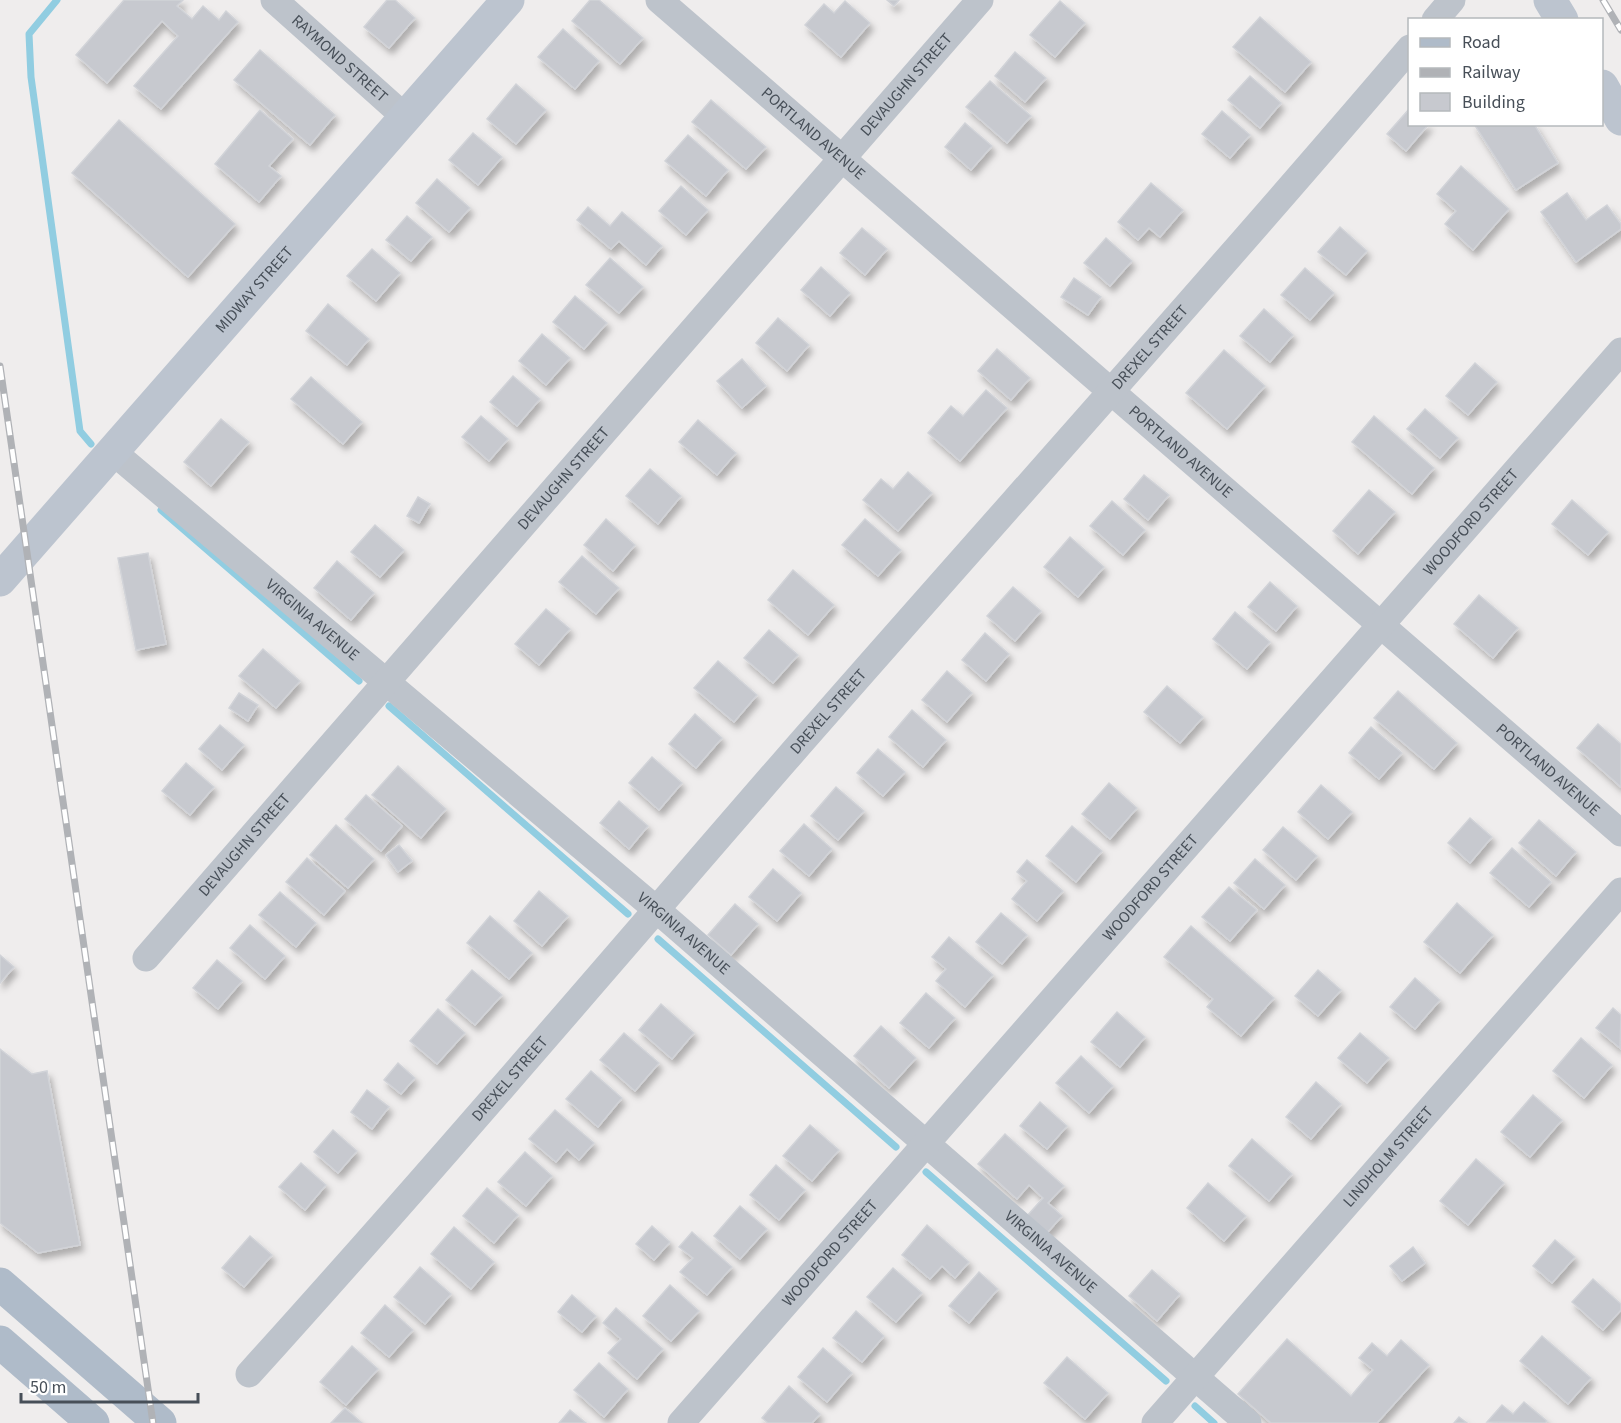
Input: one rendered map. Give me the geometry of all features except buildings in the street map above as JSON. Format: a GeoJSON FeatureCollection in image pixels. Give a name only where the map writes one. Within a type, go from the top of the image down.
{"type":"FeatureCollection","features":[{"type":"Feature","properties":{"kind":"main road"},"geometry":{"type":"LineString","coordinates":[[0,1284],[160,1423]]}},
{"type":"Feature","properties":{"kind":"main road"},"geometry":{"type":"LineString","coordinates":[[0,1342],[93,1423]]}},
{"type":"Feature","properties":{"kind":"street","name":"RAYMOND STREET"},"geometry":{"type":"LineString","coordinates":[[274,0],[405,117]]}},
{"type":"Feature","properties":{"kind":"street","name":"MIDWAY STREET"},"geometry":{"type":"LineString","coordinates":[[0,580],[508,0]]}},
{"type":"Feature","properties":{"kind":"street","name":"PORTLAND AVENUE"},"geometry":{"type":"LineString","coordinates":[[658,0],[1621,833]]}},
{"type":"Feature","properties":{"kind":"street","name":"DEVAUGHN STREET"},"geometry":{"type":"LineString","coordinates":[[146,958],[980,0]]}},
{"type":"Feature","properties":{"kind":"street"},"geometry":{"type":"LineString","coordinates":[[1437,18],[1452,0]]}},
{"type":"Feature","properties":{"kind":"street"},"geometry":{"type":"LineString","coordinates":[[1550,0],[1561,18]]}},
{"type":"Feature","properties":{"kind":"street","name":"DREXEL STREET"},"geometry":{"type":"LineString","coordinates":[[249,1374],[381,1228],[1287,192],[1408,50]]}},
{"type":"Feature","properties":{"kind":"street"},"geometry":{"type":"LineString","coordinates":[[1603,88],[1621,119]]}},
{"type":"Feature","properties":{"kind":"street","name":"WOODFORD STREET"},"geometry":{"type":"LineString","coordinates":[[681,1423],[1621,351]]}},
{"type":"Feature","properties":{"kind":"street","name":"VIRGINIA AVENUE"},"geometry":{"type":"LineString","coordinates":[[112,452],[657,910],[1248,1423]]}},
{"type":"Feature","properties":{"kind":"street","name":"LINDHOLM STREET"},"geometry":{"type":"LineString","coordinates":[[1155,1423],[1621,891]]}},
{"type":"Feature","properties":{"kind":"waterway"},"geometry":{"type":"LineString","coordinates":[[57,0],[29,34],[31,77],[80,431],[91,444]]}},
{"type":"Feature","properties":{"kind":"waterway"},"geometry":{"type":"LineString","coordinates":[[161,510],[359,681]]}},
{"type":"Feature","properties":{"kind":"waterway"},"geometry":{"type":"LineString","coordinates":[[389,706],[628,914]]}},
{"type":"Feature","properties":{"kind":"waterway"},"geometry":{"type":"LineString","coordinates":[[658,939],[896,1147]]}},
{"type":"Feature","properties":{"kind":"waterway"},"geometry":{"type":"LineString","coordinates":[[926,1172],[1166,1381]]}},
{"type":"Feature","properties":{"kind":"waterway"},"geometry":{"type":"LineString","coordinates":[[1195,1406],[1214,1423]]}},
{"type":"Feature","properties":{"kind":"railway"},"geometry":{"type":"LineString","coordinates":[[1603,0],[1621,30]]}},
{"type":"Feature","properties":{"kind":"railway"},"geometry":{"type":"LineString","coordinates":[[0,366],[153,1423]]}}]}
